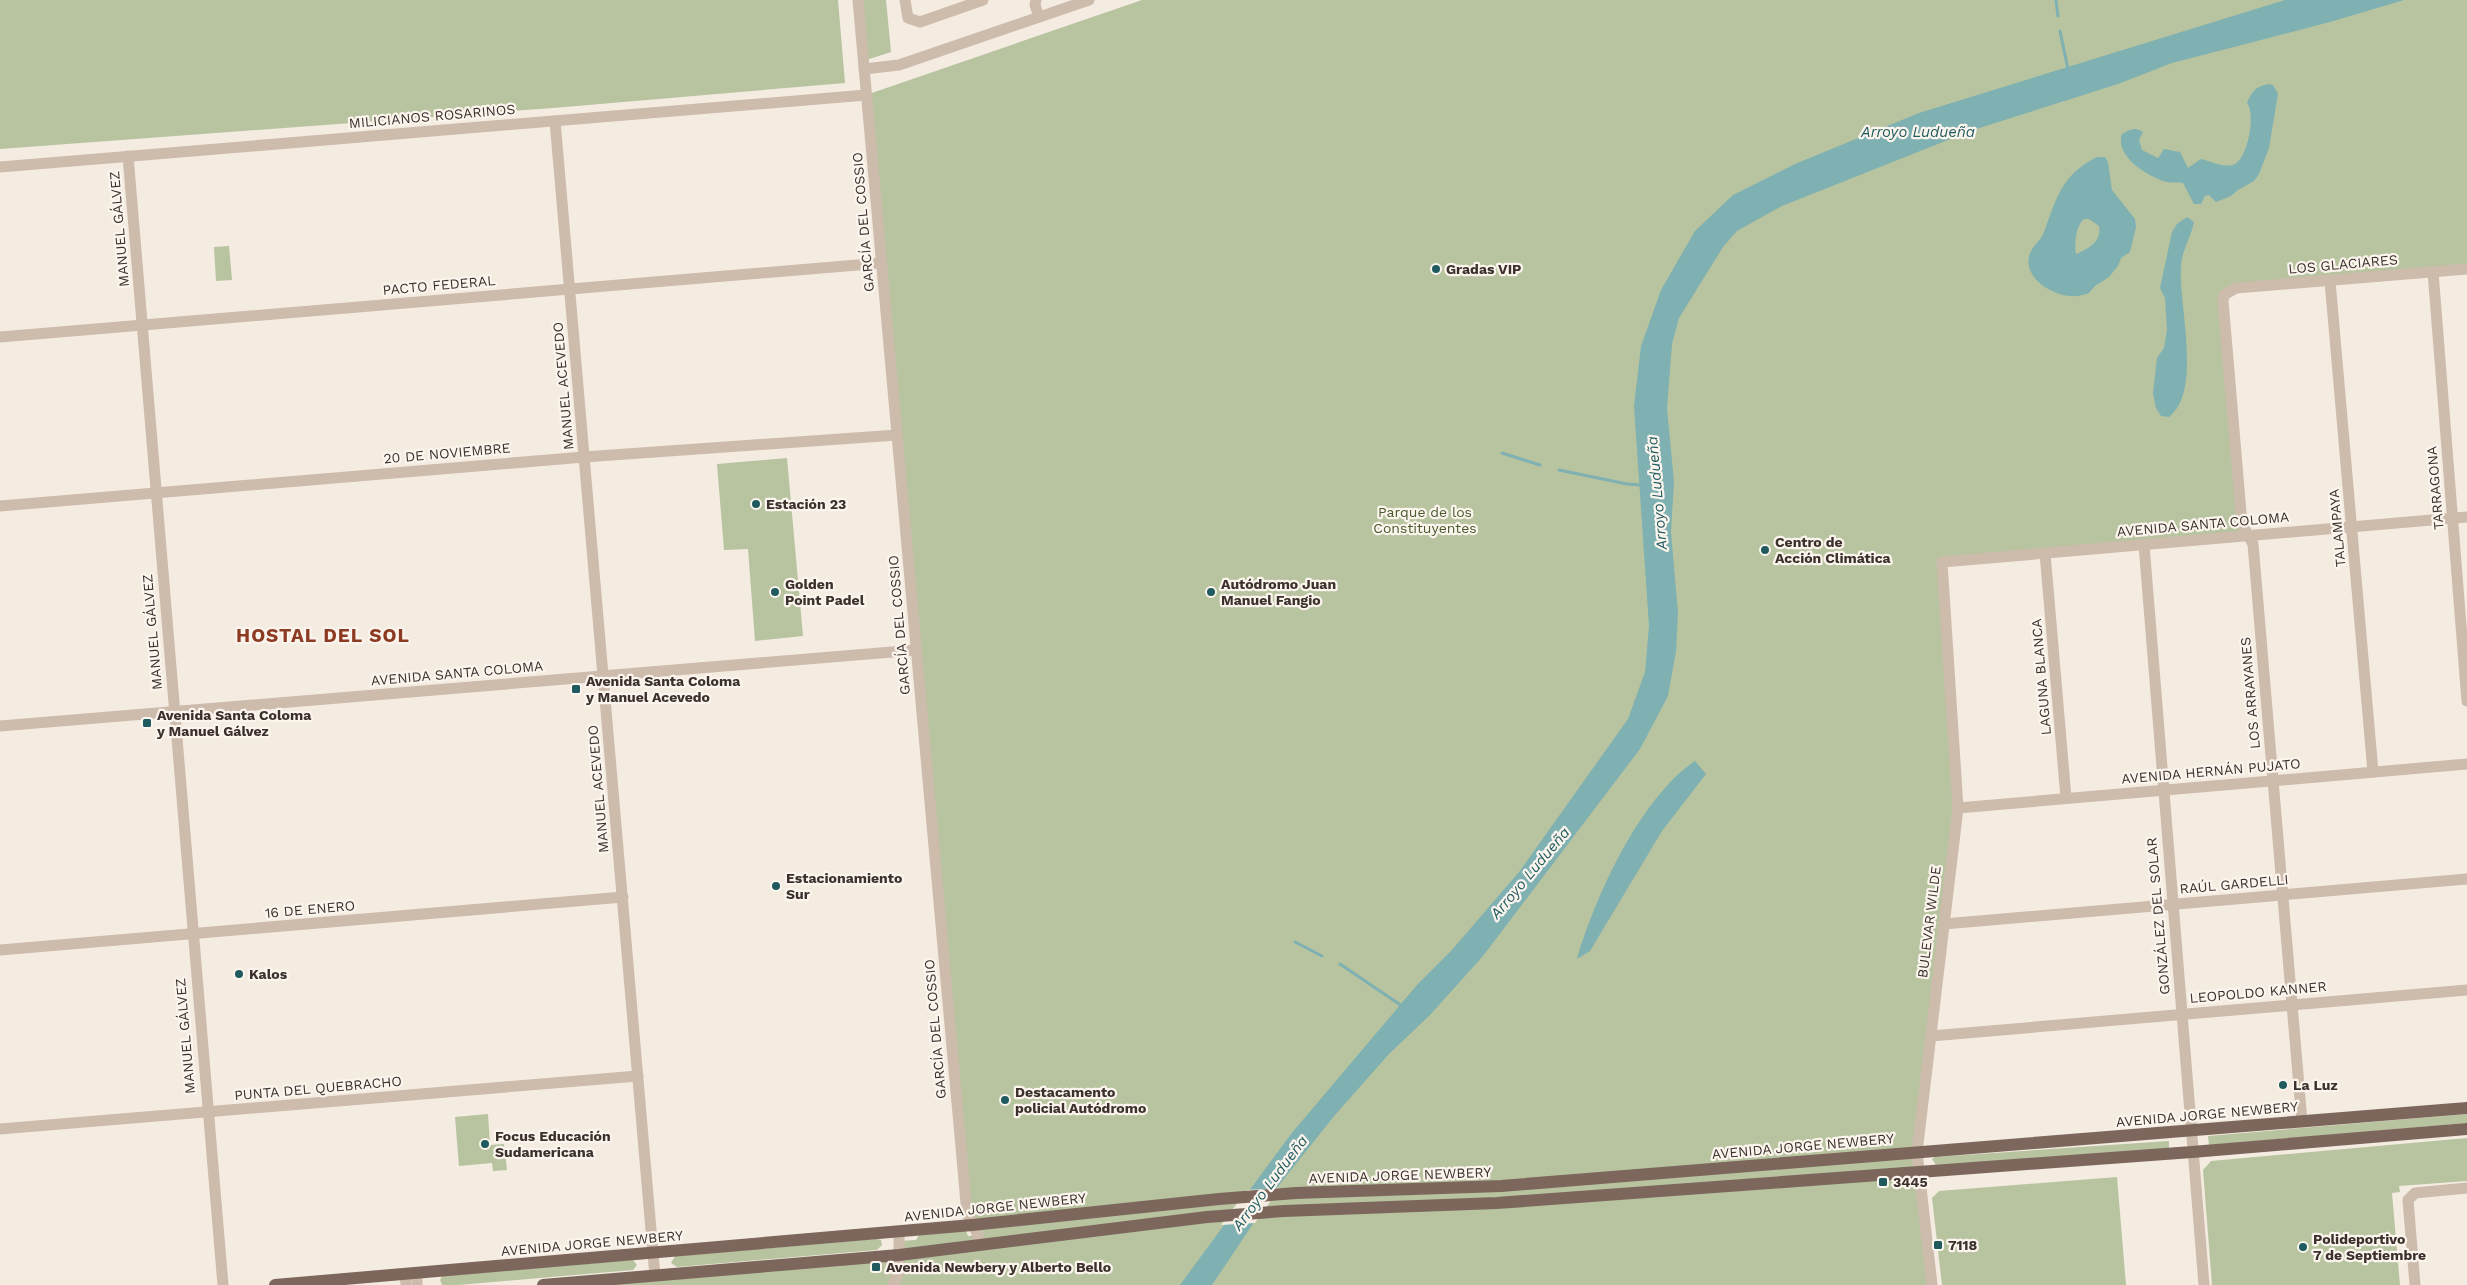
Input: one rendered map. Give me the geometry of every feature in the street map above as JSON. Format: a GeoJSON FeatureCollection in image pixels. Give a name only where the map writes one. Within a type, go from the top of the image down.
{"type":"FeatureCollection","features":[{"type":"Feature","properties":{"kind":"main road","name":"AVENIDA JORGE NEWBERY"},"geometry":{"type":"LineString","coordinates":[[275,1285],[411,1279],[653,1252],[972,1225],[1219,1199],[1296,1193],[1501,1186],[2467,1108]]}},
{"type":"Feature","properties":{"kind":"main road"},"geometry":{"type":"LineString","coordinates":[[543,1285],[899,1255],[1207,1217],[1284,1211],[1497,1203],[2192,1152],[2467,1128]]}},
{"type":"Feature","properties":{"kind":"street","name":"GARCÍA DEL COSSIO"},"geometry":{"type":"LineString","coordinates":[[858,0],[967,1214],[978,1235],[979,1246]]}},
{"type":"Feature","properties":{"kind":"street"},"geometry":{"type":"LineString","coordinates":[[905,0],[908,18],[920,22],[983,0]]}},
{"type":"Feature","properties":{"kind":"street"},"geometry":{"type":"LineString","coordinates":[[864,69],[899,65],[1089,0]]}},
{"type":"Feature","properties":{"kind":"street"},"geometry":{"type":"LineString","coordinates":[[1032,2],[1040,17]]}},
{"type":"Feature","properties":{"kind":"street","name":"MILICIANOS ROSARINOS"},"geometry":{"type":"LineString","coordinates":[[0,167],[866,95]]}},
{"type":"Feature","properties":{"kind":"street","name":"MANUEL ACEVEDO"},"geometry":{"type":"LineString","coordinates":[[555,121],[655,1276]]}},
{"type":"Feature","properties":{"kind":"street","name":"MANUEL GÁLVEZ"},"geometry":{"type":"LineString","coordinates":[[128,156],[223,1285]]}},
{"type":"Feature","properties":{"kind":"street","name":"PACTO FEDERAL"},"geometry":{"type":"LineString","coordinates":[[0,337],[881,263]]}},
{"type":"Feature","properties":{"kind":"street","name":"LOS GLACIARES"},"geometry":{"type":"LineString","coordinates":[[2224,295],[2236,288],[2467,269]]}},
{"type":"Feature","properties":{"kind":"street","name":"TARRAGONA"},"geometry":{"type":"LineString","coordinates":[[2433,272],[2467,701]]}},
{"type":"Feature","properties":{"kind":"street","name":"TALAMPAYA"},"geometry":{"type":"LineString","coordinates":[[2330,281],[2373,772]]}},
{"type":"Feature","properties":{"kind":"street","name":"LOS ARRAYANES"},"geometry":{"type":"LineString","coordinates":[[2224,295],[2223,309],[2242,524],[2252,544],[2302,1122]]}},
{"type":"Feature","properties":{"kind":"street","name":"20 DE NOVIEMBRE"},"geometry":{"type":"LineString","coordinates":[[0,506],[584,457],[897,435]]}},
{"type":"Feature","properties":{"kind":"street","name":"AVENIDA SANTA COLOMA"},"geometry":{"type":"LineString","coordinates":[[1942,562],[2467,517]]}},
{"type":"Feature","properties":{"kind":"street","name":"GONZÁLEZ DEL SOLAR"},"geometry":{"type":"LineString","coordinates":[[2144,545],[2190,1131],[2204,1285]]}},
{"type":"Feature","properties":{"kind":"street","name":"LAGUNA BLANCA"},"geometry":{"type":"LineString","coordinates":[[2045,553],[2066,798]]}},
{"type":"Feature","properties":{"kind":"street","name":"BULEVAR WILDE"},"geometry":{"type":"LineString","coordinates":[[1932,1285],[1917,1152],[1958,808],[1942,562]]}},
{"type":"Feature","properties":{"kind":"street","name":"AVENIDA SANTA COLOMA"},"geometry":{"type":"LineString","coordinates":[[0,726],[916,650]]}},
{"type":"Feature","properties":{"kind":"street","name":"AVENIDA HERNÁN PUJATO"},"geometry":{"type":"LineString","coordinates":[[1958,808],[2467,764]]}},
{"type":"Feature","properties":{"kind":"street","name":"RAÚL GARDELLI"},"geometry":{"type":"LineString","coordinates":[[1944,924],[2467,879]]}},
{"type":"Feature","properties":{"kind":"street","name":"16 DE ENERO"},"geometry":{"type":"LineString","coordinates":[[0,950],[623,897]]}},
{"type":"Feature","properties":{"kind":"street","name":"LEOPOLDO KANNER"},"geometry":{"type":"LineString","coordinates":[[1931,1036],[2467,990]]}},
{"type":"Feature","properties":{"kind":"street","name":"PUNTA DEL QUEBRACHO"},"geometry":{"type":"LineString","coordinates":[[0,1129],[638,1076]]}},
{"type":"Feature","properties":{"kind":"street"},"geometry":{"type":"LineString","coordinates":[[2415,1285],[2408,1200],[2410,1196],[2415,1193],[2467,1188]]}},
{"type":"Feature","properties":{"kind":"street"},"geometry":{"type":"LineString","coordinates":[[893,1285],[898,1273],[899,1231]]}},
{"type":"Feature","properties":{"kind":"green space"},"geometry":{"type":"Polygon","coordinates":[[[0,0],[838,0],[845,83],[553,108],[0,149],[0,0]]]}},
{"type":"Feature","properties":{"kind":"green space"},"geometry":{"type":"Polygon","coordinates":[[[858,0],[886,0],[891,52],[863,61],[858,0]]]}},
{"type":"Feature","properties":{"kind":"green space","name":"Parque de los Constituyentes"},"geometry":{"type":"Polygon","coordinates":[[[1142,0],[2467,0],[2467,269],[2236,288],[2224,295],[2248,535],[1942,562],[1958,808],[1917,1152],[1932,1285],[543,1285],[899,1255],[900,1241],[916,1240],[919,1235],[966,1231],[968,1236],[977,1235],[967,1214],[866,95],[1142,0]]]}},
{"type":"Feature","properties":{"kind":"green space"},"geometry":{"type":"Polygon","coordinates":[[[229,246],[232,280],[216,281],[214,247],[229,246]]]}},
{"type":"Feature","properties":{"kind":"green space"},"geometry":{"type":"Polygon","coordinates":[[[787,458],[803,636],[755,641],[748,549],[724,550],[717,464],[787,458]]]}},
{"type":"Feature","properties":{"kind":"green space"},"geometry":{"type":"Polygon","coordinates":[[[488,1114],[490,1145],[504,1144],[507,1170],[493,1171],[492,1163],[459,1166],[455,1117],[488,1114]]]}},
{"type":"Feature","properties":{"kind":"green space"},"geometry":{"type":"Polygon","coordinates":[[[2467,1114],[2467,1123],[2209,1145],[2208,1136],[2467,1114]]]}},
{"type":"Feature","properties":{"kind":"green space"},"geometry":{"type":"Polygon","coordinates":[[[2467,1138],[2467,1181],[2399,1186],[2400,1192],[2392,1193],[2400,1285],[2212,1285],[2203,1170],[2211,1161],[2467,1138]]]}},
{"type":"Feature","properties":{"kind":"green space"},"geometry":{"type":"Polygon","coordinates":[[[2169,1141],[2169,1149],[1936,1165],[1932,1159],[1935,1157],[2169,1141]]]}},
{"type":"Feature","properties":{"kind":"green space"},"geometry":{"type":"Polygon","coordinates":[[[2117,1177],[2126,1285],[1942,1285],[1932,1198],[1939,1191],[2117,1177]]]}},
{"type":"Feature","properties":{"kind":"green space"},"geometry":{"type":"Polygon","coordinates":[[[881,1240],[882,1245],[877,1250],[677,1267],[671,1263],[675,1256],[881,1240]]]}},
{"type":"Feature","properties":{"kind":"green space"},"geometry":{"type":"Polygon","coordinates":[[[633,1260],[637,1265],[633,1270],[459,1285],[442,1285],[440,1280],[442,1276],[633,1260]]]}},
{"type":"Feature","properties":{"kind":"water","name":"Arroyo Ludueña"},"geometry":{"type":"Polygon","coordinates":[[[2285,0],[2404,0],[2330,22],[2172,63],[2118,84],[1973,130],[1782,206],[1737,231],[1723,247],[1679,318],[1672,344],[1667,408],[1674,482],[1671,532],[1678,613],[1676,651],[1668,696],[1640,749],[1483,956],[1430,1015],[1389,1054],[1335,1115],[1279,1185],[1212,1285],[1180,1285],[1291,1134],[1417,985],[1451,951],[1519,872],[1628,719],[1645,672],[1649,626],[1634,406],[1641,346],[1661,290],[1695,231],[1733,195],[1795,164],[1919,113],[2285,0]]]}},
{"type":"Feature","properties":{"kind":"water"},"geometry":{"type":"Polygon","coordinates":[[[2269,84],[2273,85],[2278,94],[2269,148],[2259,174],[2254,181],[2231,196],[2216,202],[2209,195],[2205,196],[2201,204],[2194,204],[2183,183],[2167,182],[2151,175],[2134,164],[2123,150],[2122,134],[2137,129],[2143,132],[2139,140],[2142,150],[2158,158],[2164,149],[2180,152],[2188,168],[2201,159],[2227,166],[2235,164],[2244,153],[2251,125],[2250,108],[2247,103],[2255,90],[2269,84]]]}},
{"type":"Feature","properties":{"kind":"water"},"geometry":{"type":"Polygon","coordinates":[[[2097,157],[2105,157],[2108,162],[2112,190],[2135,219],[2136,227],[2130,252],[2121,258],[2118,266],[2109,277],[2095,286],[2089,293],[2079,296],[2066,296],[2042,285],[2033,276],[2030,270],[2029,258],[2032,249],[2043,235],[2062,188],[2076,171],[2097,157]],[[2084,219],[2077,230],[2076,254],[2093,244],[2098,236],[2099,226],[2089,219],[2084,219]]]}},
{"type":"Feature","properties":{"kind":"water"},"geometry":{"type":"Polygon","coordinates":[[[2187,217],[2194,222],[2181,266],[2187,368],[2185,388],[2179,405],[2169,417],[2161,416],[2156,408],[2153,393],[2157,358],[2164,348],[2167,330],[2165,298],[2160,288],[2172,232],[2177,224],[2187,217]]]}},
{"type":"Feature","properties":{"kind":"water"},"geometry":{"type":"Polygon","coordinates":[[[1695,761],[1706,774],[1662,831],[1590,951],[1577,959],[1595,907],[1622,851],[1638,824],[1656,799],[1675,778],[1695,761]]]}},
{"type":"Feature","properties":{"kind":"pier"},"geometry":{"type":"Polygon","coordinates":[[[1280,1188],[1255,1223],[1221,1225],[1247,1190],[1280,1188]]]}},
{"type":"Feature","properties":{"kind":"waterway"},"geometry":{"type":"LineString","coordinates":[[2056,0],[2058,16]]}},
{"type":"Feature","properties":{"kind":"waterway"},"geometry":{"type":"LineString","coordinates":[[2060,31],[2068,69]]}},
{"type":"Feature","properties":{"kind":"waterway"},"geometry":{"type":"LineString","coordinates":[[1502,453],[1540,465]]}},
{"type":"Feature","properties":{"kind":"waterway"},"geometry":{"type":"LineString","coordinates":[[1559,470],[1627,484],[1641,485]]}},
{"type":"Feature","properties":{"kind":"waterway"},"geometry":{"type":"LineString","coordinates":[[1295,942],[1322,956]]}},
{"type":"Feature","properties":{"kind":"waterway"},"geometry":{"type":"LineString","coordinates":[[1340,964],[1402,1006]]}},
{"type":"Feature","properties":{"kind":"place","name":"Gradas VIP"},"geometry":{"type":"Point","coordinates":[1436,269]}},
{"type":"Feature","properties":{"kind":"place","name":"Estación 23"},"geometry":{"type":"Point","coordinates":[756,504]}},
{"type":"Feature","properties":{"kind":"place","name":"Centro de Acción Climática"},"geometry":{"type":"Point","coordinates":[1765,550]}},
{"type":"Feature","properties":{"kind":"place","name":"Golden Point Padel"},"geometry":{"type":"Point","coordinates":[775,592]}},
{"type":"Feature","properties":{"kind":"place","name":"Autódromo Juan Manuel Fangio"},"geometry":{"type":"Point","coordinates":[1211,592]}},
{"type":"Feature","properties":{"kind":"place","name":"Avenida Santa Coloma y Manuel Acevedo"},"geometry":{"type":"Point","coordinates":[576,689]}},
{"type":"Feature","properties":{"kind":"place","name":"Avenida Santa Coloma y Manuel Gálvez"},"geometry":{"type":"Point","coordinates":[147,723]}},
{"type":"Feature","properties":{"kind":"place","name":"Estacionamiento Sur"},"geometry":{"type":"Point","coordinates":[776,886]}},
{"type":"Feature","properties":{"kind":"place","name":"Kalos"},"geometry":{"type":"Point","coordinates":[239,974]}},
{"type":"Feature","properties":{"kind":"place","name":"La Luz"},"geometry":{"type":"Point","coordinates":[2283,1085]}},
{"type":"Feature","properties":{"kind":"place","name":"Destacamento policial Autódromo"},"geometry":{"type":"Point","coordinates":[1005,1100]}},
{"type":"Feature","properties":{"kind":"place","name":"Focus Educación Sudamericana"},"geometry":{"type":"Point","coordinates":[485,1144]}},
{"type":"Feature","properties":{"kind":"place","name":"3445"},"geometry":{"type":"Point","coordinates":[1883,1182]}},
{"type":"Feature","properties":{"kind":"place","name":"7118"},"geometry":{"type":"Point","coordinates":[1938,1245]}},
{"type":"Feature","properties":{"kind":"place","name":"Polideportivo 7 de Septiembre"},"geometry":{"type":"Point","coordinates":[2303,1247]}},
{"type":"Feature","properties":{"kind":"place","name":"Avenida Newbery y Alberto Bello"},"geometry":{"type":"Point","coordinates":[876,1267]}},
{"type":"Feature","properties":{"kind":"district","name":"HOSTAL DEL SOL"},"geometry":{"type":"Point","coordinates":[323,635]}}]}
